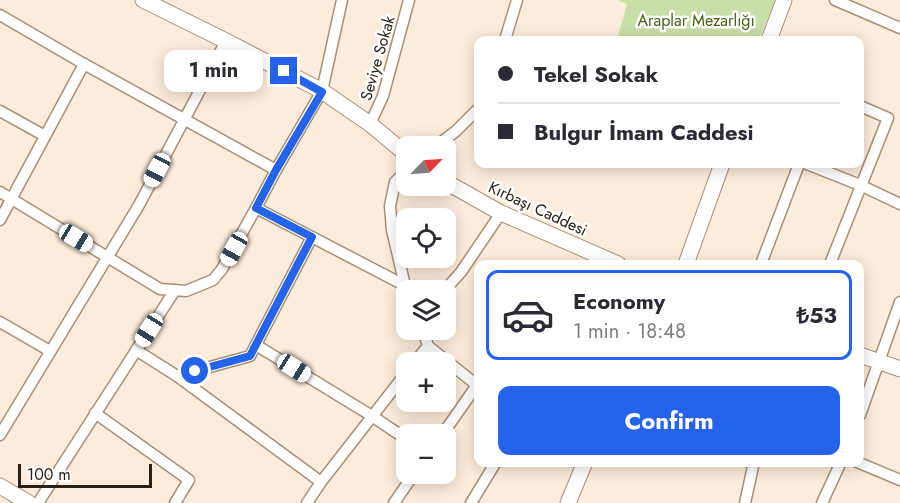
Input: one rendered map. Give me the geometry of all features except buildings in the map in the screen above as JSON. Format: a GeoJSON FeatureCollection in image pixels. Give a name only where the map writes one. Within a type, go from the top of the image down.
{"type":"FeatureCollection","features":[{"type":"Feature","properties":{"kind":"street"},"geometry":{"type":"LineString","coordinates":[[0,192],[160,289],[186,291],[213,280],[222,269],[322,92],[342,0]]}},
{"type":"Feature","properties":{"kind":"street","name":"Seviye Sokak"},"geometry":{"type":"LineString","coordinates":[[370,124],[383,96],[409,0]]}},
{"type":"Feature","properties":{"kind":"street"},"geometry":{"type":"LineString","coordinates":[[506,36],[517,0]]}},
{"type":"Feature","properties":{"kind":"street"},"geometry":{"type":"LineString","coordinates":[[770,36],[784,0]]}},
{"type":"Feature","properties":{"kind":"street"},"geometry":{"type":"LineString","coordinates":[[835,0],[900,28]]}},
{"type":"Feature","properties":{"kind":"street"},"geometry":{"type":"LineString","coordinates":[[146,1],[226,40],[322,92],[370,124],[396,146]]}},
{"type":"Feature","properties":{"kind":"street"},"geometry":{"type":"LineString","coordinates":[[0,15],[276,170]]}},
{"type":"Feature","properties":{"kind":"street"},"geometry":{"type":"LineString","coordinates":[[0,435],[139,205],[226,40]]}},
{"type":"Feature","properties":{"kind":"street"},"geometry":{"type":"LineString","coordinates":[[0,220],[84,64]]}},
{"type":"Feature","properties":{"kind":"street"},"geometry":{"type":"LineString","coordinates":[[832,260],[888,118],[864,108]]}},
{"type":"Feature","properties":{"kind":"street"},"geometry":{"type":"LineString","coordinates":[[0,111],[45,136]]}},
{"type":"Feature","properties":{"kind":"street"},"geometry":{"type":"LineString","coordinates":[[449,136],[474,113]]}},
{"type":"Feature","properties":{"kind":"street"},"geometry":{"type":"LineString","coordinates":[[687,260],[721,168]]}},
{"type":"Feature","properties":{"kind":"street"},"geometry":{"type":"LineString","coordinates":[[763,260],[797,168]]}},
{"type":"Feature","properties":{"kind":"street"},"geometry":{"type":"LineString","coordinates":[[817,168],[900,204]]}},
{"type":"Feature","properties":{"kind":"street"},"geometry":{"type":"LineString","coordinates":[[396,181],[390,206],[392,230],[403,280]]}},
{"type":"Feature","properties":{"kind":"street","name":"Kırbaşı Caddesi"},"geometry":{"type":"LineString","coordinates":[[456,188],[501,213],[599,260]]}},
{"type":"Feature","properties":{"kind":"street"},"geometry":{"type":"LineString","coordinates":[[256,208],[396,283]]}},
{"type":"Feature","properties":{"kind":"street"},"geometry":{"type":"LineString","coordinates":[[454,280],[501,213]]}},
{"type":"Feature","properties":{"kind":"street"},"geometry":{"type":"LineString","coordinates":[[177,376],[250,356],[312,237]]}},
{"type":"Feature","properties":{"kind":"street"},"geometry":{"type":"LineString","coordinates":[[38,503],[175,290]]}},
{"type":"Feature","properties":{"kind":"street"},"geometry":{"type":"LineString","coordinates":[[864,404],[900,303]]}},
{"type":"Feature","properties":{"kind":"street"},"geometry":{"type":"LineString","coordinates":[[0,322],[50,351]]}},
{"type":"Feature","properties":{"kind":"street"},"geometry":{"type":"LineString","coordinates":[[426,340],[428,346],[474,383]]}},
{"type":"Feature","properties":{"kind":"street"},"geometry":{"type":"LineString","coordinates":[[256,345],[396,432]]}},
{"type":"Feature","properties":{"kind":"street"},"geometry":{"type":"LineString","coordinates":[[423,352],[428,346]]}},
{"type":"Feature","properties":{"kind":"street"},"geometry":{"type":"LineString","coordinates":[[136,350],[177,376],[321,482]]}},
{"type":"Feature","properties":{"kind":"street"},"geometry":{"type":"LineString","coordinates":[[864,356],[900,369]]}},
{"type":"Feature","properties":{"kind":"street"},"geometry":{"type":"LineString","coordinates":[[308,503],[321,482],[396,386]]}},
{"type":"Feature","properties":{"kind":"street"},"geometry":{"type":"LineString","coordinates":[[450,424],[474,391]]}},
{"type":"Feature","properties":{"kind":"street"},"geometry":{"type":"LineString","coordinates":[[95,414],[189,480],[175,503]]}},
{"type":"Feature","properties":{"kind":"street"},"geometry":{"type":"LineString","coordinates":[[864,465],[900,480]]}},
{"type":"Feature","properties":{"kind":"street"},"geometry":{"type":"LineString","coordinates":[[471,503],[493,467]]}},
{"type":"Feature","properties":{"kind":"street"},"geometry":{"type":"LineString","coordinates":[[568,503],[583,467]]}},
{"type":"Feature","properties":{"kind":"street"},"geometry":{"type":"LineString","coordinates":[[745,503],[753,467]]}},
{"type":"Feature","properties":{"kind":"street"},"geometry":{"type":"LineString","coordinates":[[822,503],[839,467]]}},
{"type":"Feature","properties":{"kind":"street"},"geometry":{"type":"LineString","coordinates":[[393,503],[407,484]]}},
{"type":"Feature","properties":{"kind":"street"},"geometry":{"type":"LineString","coordinates":[[0,486],[29,503]]}},
{"type":"Feature","properties":{"kind":"green space","name":"Araplar Mezarlığı"},"geometry":{"type":"Polygon","coordinates":[[[618,0],[775,0],[761,36],[618,36],[627,4],[618,0]]]}},
{"type":"Feature","properties":{"kind":"route"},"geometry":{"type":"LineString","coordinates":[[195,371],[250,356],[312,237],[256,208],[322,92],[284,71]]}}]}
